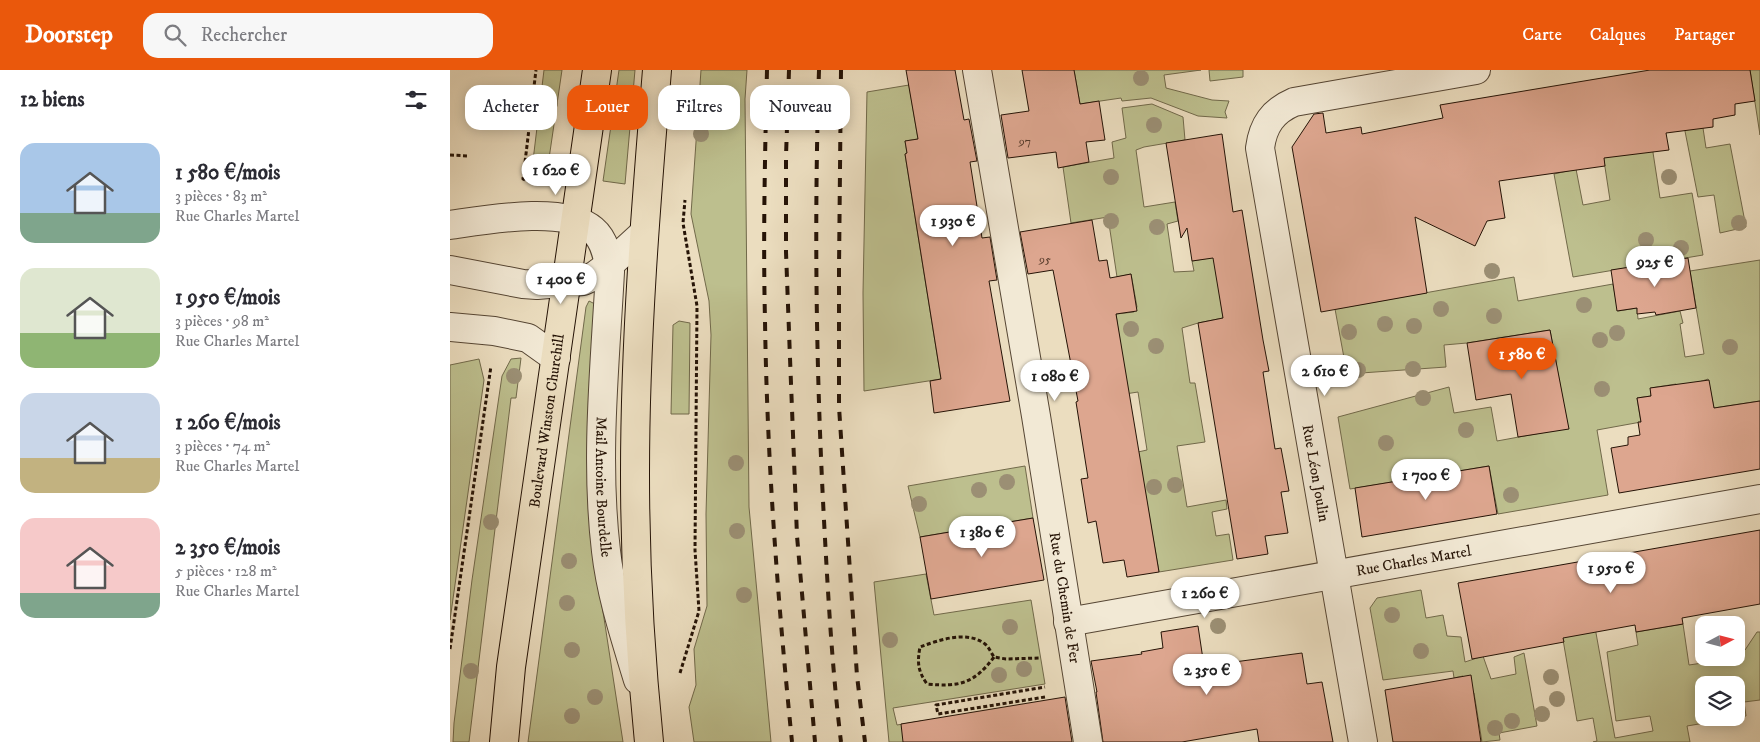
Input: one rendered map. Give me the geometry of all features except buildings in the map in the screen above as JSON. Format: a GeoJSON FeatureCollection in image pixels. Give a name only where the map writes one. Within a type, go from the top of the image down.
{"type":"FeatureCollection","features":[{"type":"Feature","properties":{"kind":"main road","name":"Boulevard Winston Churchill"},"geometry":{"type":"LineString","coordinates":[[504,742],[511,667],[597,70]]}},
{"type":"Feature","properties":{"kind":"main road"},"geometry":{"type":"LineString","coordinates":[[649,742],[639,610],[635,473],[639,320],[657,70]]}},
{"type":"Feature","properties":{"kind":"street","name":"Rue du Chemin de Fer"},"geometry":{"type":"LineString","coordinates":[[978,70],[1088,742]]}},
{"type":"Feature","properties":{"kind":"street","name":"Rue Léon Joulin"},"geometry":{"type":"LineString","coordinates":[[1363,742],[1260,148],[1265,126],[1274,114],[1283,107],[1354,80],[1476,70]]}},
{"type":"Feature","properties":{"kind":"street"},"geometry":{"type":"LineString","coordinates":[[450,225],[533,216],[576,219]]}},
{"type":"Feature","properties":{"kind":"street","name":"Mail Antoine Bourdelle"},"geometry":{"type":"LineString","coordinates":[[576,219],[594,230],[608,256],[601,485],[606,551],[616,610],[645,704]]}},
{"type":"Feature","properties":{"kind":"street"},"geometry":{"type":"LineString","coordinates":[[450,270],[523,284],[583,281],[594,276],[609,265],[644,233]]}},
{"type":"Feature","properties":{"kind":"street"},"geometry":{"type":"LineString","coordinates":[[450,327],[494,331],[528,338],[556,358]]}},
{"type":"Feature","properties":{"kind":"street","name":"Rue Charles Martel"},"geometry":{"type":"LineString","coordinates":[[1068,622],[1760,499]]}},
{"type":"Feature","properties":{"kind":"path"},"geometry":{"type":"LineString","coordinates":[[530,184],[523,179],[536,70]]}},
{"type":"Feature","properties":{"kind":"path"},"geometry":{"type":"LineString","coordinates":[[450,155],[469,156]]}},
{"type":"Feature","properties":{"kind":"path"},"geometry":{"type":"LineString","coordinates":[[678,678],[699,611],[695,550],[697,306],[683,222]]}},
{"type":"Feature","properties":{"kind":"path"},"geometry":{"type":"LineString","coordinates":[[450,649],[492,363]]}},
{"type":"Feature","properties":{"kind":"path"},"geometry":{"type":"LineString","coordinates":[[994,657],[979,673],[965,683],[946,686],[927,684],[920,673],[918,655],[920,647],[934,641],[954,637],[972,638],[986,644],[994,657],[1006,659],[1046,657]]}},
{"type":"Feature","properties":{"kind":"path"},"geometry":{"type":"LineString","coordinates":[[1041,697],[938,714],[936,705],[1053,686]]}},
{"type":"Feature","properties":{"kind":"green space"},"geometry":{"type":"Polygon","coordinates":[[[544,70],[562,70],[557,104],[557,85],[542,85],[544,70]]]}},
{"type":"Feature","properties":{"kind":"green space"},"geometry":{"type":"Polygon","coordinates":[[[619,70],[635,70],[634,85],[617,85],[619,70]]]}},
{"type":"Feature","properties":{"kind":"green space"},"geometry":{"type":"Polygon","coordinates":[[[701,70],[747,70],[745,99],[749,507],[771,742],[694,742],[689,707],[696,685],[694,649],[707,606],[706,514],[711,335],[709,301],[691,214],[697,130],[740,130],[740,85],[700,85],[701,70]]]}},
{"type":"Feature","properties":{"kind":"green space"},"geometry":{"type":"Polygon","coordinates":[[[1074,70],[1201,70],[1164,75],[1166,88],[1212,100],[1229,101],[1225,112],[1227,118],[1198,116],[1151,98],[1122,101],[1121,98],[1080,104],[1074,70]]]}},
{"type":"Feature","properties":{"kind":"green space"},"geometry":{"type":"Polygon","coordinates":[[[1209,70],[1243,70],[1243,77],[1210,81],[1209,70]]]}},
{"type":"Feature","properties":{"kind":"green space"},"geometry":{"type":"Polygon","coordinates":[[[1750,70],[1760,70],[1760,135],[1750,70]]]}},
{"type":"Feature","properties":{"kind":"green space"},"geometry":{"type":"Polygon","coordinates":[[[909,85],[918,139],[905,141],[907,153],[905,154],[941,379],[864,391],[863,293],[867,92],[909,85]]]}},
{"type":"Feature","properties":{"kind":"green space"},"geometry":{"type":"Polygon","coordinates":[[[1152,104],[1183,117],[1185,140],[1136,150],[1144,207],[1175,202],[1178,221],[1167,224],[1174,272],[1194,271],[1192,261],[1215,257],[1223,318],[1182,328],[1190,383],[1195,383],[1205,442],[1177,446],[1187,507],[1226,500],[1227,509],[1212,512],[1216,536],[1229,534],[1233,560],[1159,572],[1138,452],[1147,450],[1138,392],[1099,398],[1119,337],[1116,314],[1134,312],[1137,307],[1131,274],[1117,277],[1108,217],[1071,223],[1063,167],[1114,158],[1112,142],[1126,138],[1122,108],[1152,104]]]}},
{"type":"Feature","properties":{"kind":"green space"},"geometry":{"type":"Polygon","coordinates":[[[1682,116],[1703,128],[1706,148],[1730,144],[1746,227],[1720,233],[1714,195],[1698,197],[1682,116]]]}},
{"type":"Feature","properties":{"kind":"green space"},"geometry":{"type":"Polygon","coordinates":[[[537,130],[553,130],[546,179],[531,177],[537,130]]]}},
{"type":"Feature","properties":{"kind":"green space"},"geometry":{"type":"Polygon","coordinates":[[[610,130],[630,130],[625,184],[603,181],[610,130]]]}},
{"type":"Feature","properties":{"kind":"green space"},"geometry":{"type":"Polygon","coordinates":[[[1652,146],[1660,198],[1692,193],[1703,255],[1573,277],[1554,174],[1576,169],[1583,205],[1610,200],[1603,154],[1652,146]]]}},
{"type":"Feature","properties":{"kind":"green space"},"geometry":{"type":"Polygon","coordinates":[[[1760,260],[1760,401],[1714,408],[1708,379],[1696,383],[1682,413],[1676,384],[1651,388],[1651,396],[1637,398],[1641,422],[1597,430],[1608,495],[1498,514],[1489,466],[1350,489],[1338,417],[1449,387],[1454,413],[1491,407],[1497,441],[1568,428],[1550,330],[1444,345],[1446,367],[1347,374],[1335,309],[1514,277],[1518,301],[1613,284],[1618,311],[1637,308],[1638,319],[1680,311],[1683,323],[1680,324],[1685,357],[1704,354],[1690,271],[1760,260]]]}},
{"type":"Feature","properties":{"kind":"green space"},"geometry":{"type":"Polygon","coordinates":[[[589,301],[595,304],[596,566],[623,742],[528,742],[586,307],[589,301]]]}},
{"type":"Feature","properties":{"kind":"green space"},"geometry":{"type":"Polygon","coordinates":[[[679,321],[690,323],[689,414],[671,414],[673,325],[679,321]]]}},
{"type":"Feature","properties":{"kind":"green space"},"geometry":{"type":"Polygon","coordinates":[[[521,358],[516,398],[511,398],[469,742],[453,742],[472,580],[502,376],[511,359],[521,358]]]}},
{"type":"Feature","properties":{"kind":"green space"},"geometry":{"type":"Polygon","coordinates":[[[479,359],[484,380],[450,620],[450,365],[479,359]]]}},
{"type":"Feature","properties":{"kind":"green space"},"geometry":{"type":"Polygon","coordinates":[[[1025,466],[1033,518],[920,537],[908,486],[1025,466]]]}},
{"type":"Feature","properties":{"kind":"green space"},"geometry":{"type":"Polygon","coordinates":[[[926,574],[934,615],[1031,600],[1045,684],[893,708],[897,725],[921,721],[924,742],[889,742],[874,582],[926,574]]]}},
{"type":"Feature","properties":{"kind":"green space"},"geometry":{"type":"Polygon","coordinates":[[[1421,590],[1426,618],[1443,615],[1447,636],[1461,637],[1465,662],[1483,656],[1491,679],[1516,674],[1514,657],[1524,653],[1537,726],[1499,733],[1500,740],[1482,742],[1474,693],[1466,694],[1463,676],[1454,678],[1453,671],[1383,680],[1370,608],[1377,598],[1421,590]]]}},
{"type":"Feature","properties":{"kind":"green space"},"geometry":{"type":"Polygon","coordinates":[[[1594,622],[1615,738],[1653,731],[1650,716],[1616,721],[1607,652],[1638,645],[1636,632],[1683,624],[1689,665],[1745,666],[1745,650],[1757,632],[1760,632],[1760,700],[1745,702],[1745,676],[1695,676],[1695,725],[1687,726],[1690,742],[1593,742],[1597,741],[1593,718],[1577,721],[1561,628],[1594,622]]]}},
{"type":"Feature","properties":{"kind":"railway"},"geometry":{"type":"LineString","coordinates":[[767,70],[764,257],[766,373],[778,584],[792,742]]}},
{"type":"Feature","properties":{"kind":"railway"},"geometry":{"type":"LineString","coordinates":[[789,70],[786,156],[786,252],[790,358],[797,536],[815,742]]}},
{"type":"Feature","properties":{"kind":"railway"},"geometry":{"type":"LineString","coordinates":[[819,70],[816,239],[819,408],[829,603],[841,742]]}},
{"type":"Feature","properties":{"kind":"railway"},"geometry":{"type":"LineString","coordinates":[[841,70],[839,407],[857,676],[865,742]]}}]}
